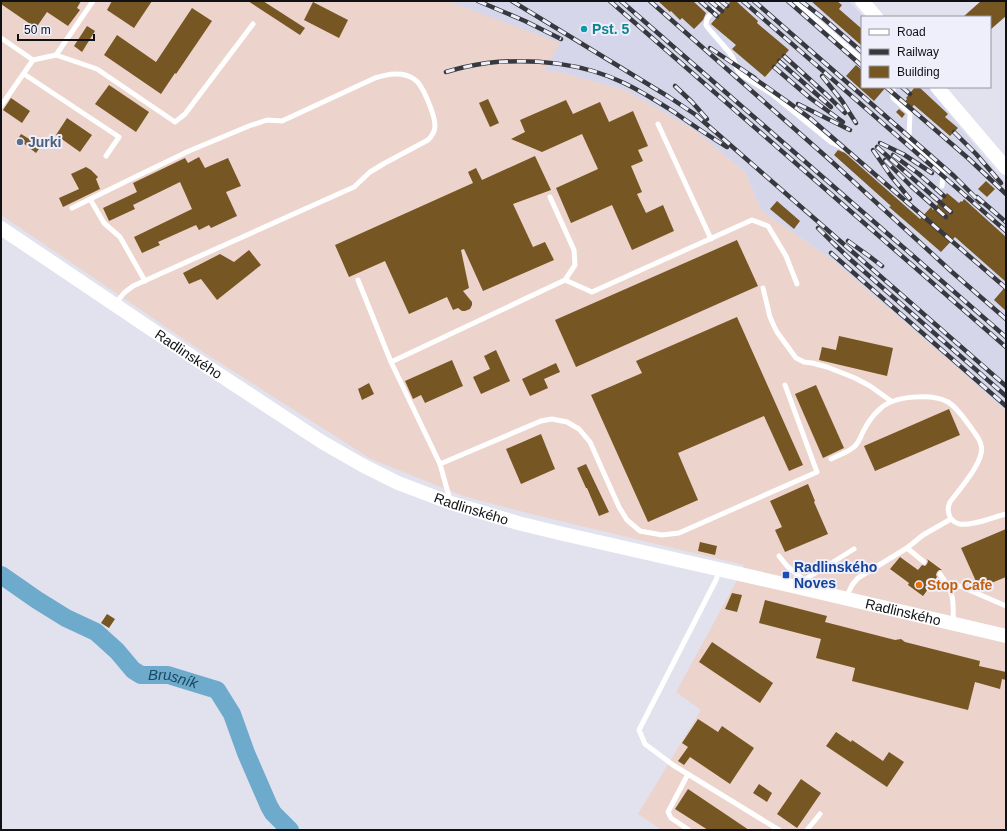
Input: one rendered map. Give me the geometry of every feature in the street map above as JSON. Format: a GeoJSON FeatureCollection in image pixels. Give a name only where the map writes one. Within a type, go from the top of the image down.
{"type":"FeatureCollection","features":[{"type":"Feature","properties":{"kind":"main road"},"geometry":{"type":"LineString","coordinates":[[862,1],[875,16]]}},
{"type":"Feature","properties":{"kind":"main road"},"geometry":{"type":"LineString","coordinates":[[938,88],[1006,168]]}},
{"type":"Feature","properties":{"kind":"main road","name":"Radlinského"},"geometry":{"type":"LineString","coordinates":[[1,228],[114,305],[322,442],[382,476],[398,483],[451,503],[559,534],[720,570],[802,584],[845,599],[1006,636]]}},
{"type":"Feature","properties":{"kind":"lane"},"geometry":{"type":"LineString","coordinates":[[56,55],[93,1]]}},
{"type":"Feature","properties":{"kind":"lane"},"geometry":{"type":"LineString","coordinates":[[720,1],[707,19],[706,25],[729,52],[738,72],[772,94],[831,142],[847,150]]}},
{"type":"Feature","properties":{"kind":"lane"},"geometry":{"type":"LineString","coordinates":[[795,1],[861,59]]}},
{"type":"Feature","properties":{"kind":"lane"},"geometry":{"type":"LineString","coordinates":[[1,106],[33,60],[56,55],[97,69],[176,122],[185,114],[253,24]]}},
{"type":"Feature","properties":{"kind":"lane"},"geometry":{"type":"LineString","coordinates":[[1,38],[33,60]]}},
{"type":"Feature","properties":{"kind":"lane"},"geometry":{"type":"LineString","coordinates":[[24,74],[119,137],[106,156]]}},
{"type":"Feature","properties":{"kind":"lane"},"geometry":{"type":"LineString","coordinates":[[72,208],[188,151],[267,120],[282,121],[375,78],[387,74],[396,74],[415,79],[422,88],[429,103],[435,126],[433,134],[428,140],[370,172],[354,187],[133,286],[124,293],[114,305]]}},
{"type":"Feature","properties":{"kind":"lane"},"geometry":{"type":"LineString","coordinates":[[893,88],[893,98],[910,113],[908,139],[943,171],[942,186]]}},
{"type":"Feature","properties":{"kind":"lane"},"geometry":{"type":"LineString","coordinates":[[658,124],[711,239]]}},
{"type":"Feature","properties":{"kind":"lane"},"geometry":{"type":"LineString","coordinates":[[391,362],[565,280],[575,265],[574,250],[550,197]]}},
{"type":"Feature","properties":{"kind":"lane"},"geometry":{"type":"LineString","coordinates":[[90,199],[104,223],[120,237],[145,281]]}},
{"type":"Feature","properties":{"kind":"lane"},"geometry":{"type":"LineString","coordinates":[[565,280],[592,292],[752,220],[768,226],[786,256],[797,284]]}},
{"type":"Feature","properties":{"kind":"lane"},"geometry":{"type":"LineString","coordinates":[[358,280],[391,362],[440,464],[451,503]]}},
{"type":"Feature","properties":{"kind":"lane"},"geometry":{"type":"LineString","coordinates":[[763,288],[770,317],[776,332],[796,358],[804,362],[828,368],[855,378],[870,386],[891,401]]}},
{"type":"Feature","properties":{"kind":"lane"},"geometry":{"type":"LineString","coordinates":[[440,464],[541,421],[552,420],[567,422],[579,429],[590,442],[619,507],[627,520],[640,531],[662,535],[679,533],[817,472],[785,385]]}},
{"type":"Feature","properties":{"kind":"lane"},"geometry":{"type":"LineString","coordinates":[[831,458],[852,448],[871,419],[881,407],[891,401],[925,397],[938,399],[947,402],[957,410],[978,438],[982,446],[978,463],[950,502],[948,513],[951,520],[958,524],[965,524],[979,522],[1006,514]]}},
{"type":"Feature","properties":{"kind":"lane"},"geometry":{"type":"LineString","coordinates":[[845,599],[852,584],[858,578],[907,548],[923,535],[951,520]]}},
{"type":"Feature","properties":{"kind":"lane"},"geometry":{"type":"LineString","coordinates":[[907,548],[924,562]]}},
{"type":"Feature","properties":{"kind":"lane"},"geometry":{"type":"LineString","coordinates":[[779,556],[802,584],[854,549]]}},
{"type":"Feature","properties":{"kind":"lane"},"geometry":{"type":"LineString","coordinates":[[720,570],[639,730],[645,744],[673,765],[779,830]]}},
{"type":"Feature","properties":{"kind":"lane"},"geometry":{"type":"LineString","coordinates":[[940,574],[949,586],[952,594],[954,604],[953,624]]}},
{"type":"Feature","properties":{"kind":"lane"},"geometry":{"type":"LineString","coordinates":[[949,586],[960,586],[1006,606]]}},
{"type":"Feature","properties":{"kind":"lane"},"geometry":{"type":"LineString","coordinates":[[688,774],[668,812],[671,818],[689,830]]}},
{"type":"Feature","properties":{"kind":"lane"},"geometry":{"type":"LineString","coordinates":[[807,830],[820,814]]}},
{"type":"Feature","properties":{"kind":"shaded area"},"geometry":{"type":"Polygon","coordinates":[[[1,1],[448,1],[561,43],[545,70],[564,73],[625,90],[693,129],[745,172],[762,211],[830,258],[1006,411],[1006,830],[662,830],[638,814],[701,710],[676,692],[744,565],[531,514],[463,496],[371,459],[203,352],[1,215],[1,1]]]}},
{"type":"Feature","properties":{"kind":"shaded area"},"geometry":{"type":"Polygon","coordinates":[[[448,1],[849,1],[863,16],[861,16],[861,88],[929,88],[1006,184],[1006,411],[830,258],[762,211],[745,172],[693,129],[625,90],[564,73],[545,70],[560,43],[448,1]]]}},
{"type":"Feature","properties":{"kind":"building"},"geometry":{"type":"Polygon","coordinates":[[[1,1],[81,1],[77,8],[80,10],[68,26],[47,12],[36,28],[1,4],[1,1]]]}},
{"type":"Feature","properties":{"kind":"building"},"geometry":{"type":"Polygon","coordinates":[[[112,1],[152,1],[134,28],[107,10],[112,1]]]}},
{"type":"Feature","properties":{"kind":"building"},"geometry":{"type":"Polygon","coordinates":[[[248,1],[263,1],[305,28],[300,35],[248,1]]]}},
{"type":"Feature","properties":{"kind":"building"},"geometry":{"type":"Polygon","coordinates":[[[658,1],[693,1],[706,13],[703,20],[694,29],[682,18],[680,20],[658,1]]]}},
{"type":"Feature","properties":{"kind":"building"},"geometry":{"type":"Polygon","coordinates":[[[731,1],[736,1],[758,21],[757,23],[789,50],[765,77],[732,49],[736,45],[711,24],[731,1]]]}},
{"type":"Feature","properties":{"kind":"building"},"geometry":{"type":"Polygon","coordinates":[[[811,1],[837,1],[842,5],[839,9],[861,28],[861,45],[811,1]]]}},
{"type":"Feature","properties":{"kind":"building"},"geometry":{"type":"Polygon","coordinates":[[[981,1],[1006,1],[1006,16],[991,29],[991,16],[964,16],[981,1]]]}},
{"type":"Feature","properties":{"kind":"building"},"geometry":{"type":"Polygon","coordinates":[[[313,2],[348,20],[339,38],[304,20],[313,2]]]}},
{"type":"Feature","properties":{"kind":"building"},"geometry":{"type":"Polygon","coordinates":[[[192,8],[212,21],[161,94],[104,55],[117,35],[156,62],[192,8]]]}},
{"type":"Feature","properties":{"kind":"building"},"geometry":{"type":"Polygon","coordinates":[[[87,26],[95,31],[82,52],[74,46],[87,26]]]}},
{"type":"Feature","properties":{"kind":"building"},"geometry":{"type":"Polygon","coordinates":[[[856,65],[861,69],[861,88],[885,88],[874,101],[846,76],[856,65]]]}},
{"type":"Feature","properties":{"kind":"building"},"geometry":{"type":"Polygon","coordinates":[[[109,85],[149,112],[136,132],[95,104],[109,85]]]}},
{"type":"Feature","properties":{"kind":"building"},"geometry":{"type":"Polygon","coordinates":[[[914,88],[920,88],[948,114],[945,117],[958,128],[950,136],[914,105],[911,108],[904,103],[907,99],[906,98],[914,88]]]}},
{"type":"Feature","properties":{"kind":"building"},"geometry":{"type":"Polygon","coordinates":[[[11,98],[30,111],[22,123],[3,110],[11,98]]]}},
{"type":"Feature","properties":{"kind":"building"},"geometry":{"type":"Polygon","coordinates":[[[488,99],[499,123],[490,127],[479,103],[488,99]]]}},
{"type":"Feature","properties":{"kind":"building"},"geometry":{"type":"Polygon","coordinates":[[[566,100],[573,114],[600,102],[609,122],[633,111],[648,146],[638,150],[643,161],[631,166],[642,192],[637,194],[646,213],[663,205],[674,231],[632,250],[612,205],[571,223],[556,188],[598,169],[582,134],[542,152],[511,139],[525,132],[520,120],[566,100]]]}},
{"type":"Feature","properties":{"kind":"building"},"geometry":{"type":"Polygon","coordinates":[[[899,109],[905,114],[902,118],[896,112],[899,109]]]}},
{"type":"Feature","properties":{"kind":"building"},"geometry":{"type":"Polygon","coordinates":[[[67,118],[92,135],[80,152],[56,135],[67,118]]]}},
{"type":"Feature","properties":{"kind":"building"},"geometry":{"type":"Polygon","coordinates":[[[21,134],[41,146],[36,153],[18,139],[21,134]]]}},
{"type":"Feature","properties":{"kind":"building"},"geometry":{"type":"Polygon","coordinates":[[[838,150],[845,153],[920,219],[931,207],[933,210],[947,193],[959,203],[964,199],[1006,237],[1006,282],[955,237],[941,252],[889,207],[891,206],[834,155],[838,150]]]}},
{"type":"Feature","properties":{"kind":"building"},"geometry":{"type":"Polygon","coordinates":[[[535,156],[551,190],[513,204],[533,247],[545,242],[554,260],[483,291],[464,249],[461,250],[469,288],[463,291],[472,302],[470,309],[465,311],[458,308],[453,310],[447,297],[409,314],[385,261],[349,277],[335,245],[473,183],[468,172],[476,168],[482,180],[535,156]]]}},
{"type":"Feature","properties":{"kind":"building"},"geometry":{"type":"Polygon","coordinates":[[[199,157],[205,168],[228,158],[241,186],[226,192],[237,216],[211,228],[209,225],[199,230],[196,225],[158,242],[160,245],[142,253],[134,237],[192,209],[180,182],[133,205],[135,209],[109,221],[103,208],[137,192],[133,183],[185,158],[188,163],[199,157]]]}},
{"type":"Feature","properties":{"kind":"building"},"geometry":{"type":"Polygon","coordinates":[[[86,167],[98,177],[96,179],[100,189],[63,207],[59,198],[79,189],[71,174],[86,167]]]}},
{"type":"Feature","properties":{"kind":"building"},"geometry":{"type":"Polygon","coordinates":[[[986,181],[995,189],[987,197],[978,189],[986,181]]]}},
{"type":"Feature","properties":{"kind":"building"},"geometry":{"type":"Polygon","coordinates":[[[777,201],[800,221],[794,229],[770,209],[777,201]]]}},
{"type":"Feature","properties":{"kind":"building"},"geometry":{"type":"Polygon","coordinates":[[[737,240],[758,286],[576,367],[555,320],[737,240]]]}},
{"type":"Feature","properties":{"kind":"building"},"geometry":{"type":"Polygon","coordinates":[[[249,250],[261,265],[217,300],[201,279],[189,284],[183,273],[220,254],[234,262],[249,250]]]}},
{"type":"Feature","properties":{"kind":"building"},"geometry":{"type":"Polygon","coordinates":[[[1006,286],[1006,311],[994,300],[1006,286]]]}},
{"type":"Feature","properties":{"kind":"building"},"geometry":{"type":"Polygon","coordinates":[[[737,317],[803,465],[789,471],[764,416],[678,453],[698,500],[648,522],[591,395],[642,373],[636,361],[737,317]]]}},
{"type":"Feature","properties":{"kind":"building"},"geometry":{"type":"Polygon","coordinates":[[[839,336],[893,348],[887,376],[819,360],[822,347],[836,350],[839,336]]]}},
{"type":"Feature","properties":{"kind":"building"},"geometry":{"type":"Polygon","coordinates":[[[496,350],[510,381],[481,394],[473,377],[490,369],[484,356],[496,350]]]}},
{"type":"Feature","properties":{"kind":"building"},"geometry":{"type":"Polygon","coordinates":[[[452,360],[463,386],[425,403],[421,395],[413,399],[405,381],[452,360]]]}},
{"type":"Feature","properties":{"kind":"building"},"geometry":{"type":"Polygon","coordinates":[[[556,363],[560,372],[544,379],[548,388],[530,396],[522,379],[556,363]]]}},
{"type":"Feature","properties":{"kind":"building"},"geometry":{"type":"Polygon","coordinates":[[[369,383],[374,394],[362,400],[358,389],[369,383]]]}},
{"type":"Feature","properties":{"kind":"building"},"geometry":{"type":"Polygon","coordinates":[[[816,385],[844,448],[823,458],[795,394],[816,385]]]}},
{"type":"Feature","properties":{"kind":"building"},"geometry":{"type":"Polygon","coordinates":[[[949,409],[960,435],[875,471],[864,446],[949,409]]]}},
{"type":"Feature","properties":{"kind":"building"},"geometry":{"type":"Polygon","coordinates":[[[541,434],[555,469],[521,484],[506,449],[541,434]]]}},
{"type":"Feature","properties":{"kind":"building"},"geometry":{"type":"Polygon","coordinates":[[[586,464],[609,512],[599,516],[577,468],[586,464]]]}},
{"type":"Feature","properties":{"kind":"building"},"geometry":{"type":"Polygon","coordinates":[[[808,484],[828,534],[785,552],[775,530],[782,527],[770,501],[808,484]]]}},
{"type":"Feature","properties":{"kind":"building"},"geometry":{"type":"Polygon","coordinates":[[[1006,529],[1006,577],[979,588],[961,548],[1006,529]]]}},
{"type":"Feature","properties":{"kind":"building"},"geometry":{"type":"Polygon","coordinates":[[[700,542],[717,546],[715,555],[698,551],[700,542]]]}},
{"type":"Feature","properties":{"kind":"building"},"geometry":{"type":"Polygon","coordinates":[[[900,557],[918,570],[922,565],[925,566],[927,564],[927,559],[942,570],[937,572],[937,577],[923,596],[890,569],[900,557]]]}},
{"type":"Feature","properties":{"kind":"building"},"geometry":{"type":"Polygon","coordinates":[[[732,593],[742,595],[737,612],[725,609],[732,593]]]}},
{"type":"Feature","properties":{"kind":"building"},"geometry":{"type":"Polygon","coordinates":[[[765,600],[827,616],[825,622],[895,640],[901,639],[905,642],[980,661],[979,666],[1006,672],[1006,680],[1002,679],[1000,689],[975,682],[968,710],[852,681],[855,668],[816,658],[821,639],[759,623],[765,600]]]}},
{"type":"Feature","properties":{"kind":"building"},"geometry":{"type":"Polygon","coordinates":[[[107,614],[115,619],[109,628],[101,623],[107,614]]]}},
{"type":"Feature","properties":{"kind":"building"},"geometry":{"type":"Polygon","coordinates":[[[712,642],[773,683],[760,703],[699,662],[712,642]]]}},
{"type":"Feature","properties":{"kind":"building"},"geometry":{"type":"Polygon","coordinates":[[[698,719],[718,732],[722,726],[754,748],[730,784],[690,757],[684,765],[678,761],[688,747],[682,743],[698,719]]]}},
{"type":"Feature","properties":{"kind":"building"},"geometry":{"type":"Polygon","coordinates":[[[836,732],[851,742],[852,740],[883,761],[889,752],[904,762],[887,787],[826,746],[836,732]]]}},
{"type":"Feature","properties":{"kind":"building"},"geometry":{"type":"Polygon","coordinates":[[[801,779],[821,793],[797,828],[777,814],[801,779]]]}},
{"type":"Feature","properties":{"kind":"building"},"geometry":{"type":"Polygon","coordinates":[[[759,784],[772,793],[767,802],[753,793],[759,784]]]}},
{"type":"Feature","properties":{"kind":"building"},"geometry":{"type":"Polygon","coordinates":[[[688,789],[749,830],[708,830],[675,809],[688,789]]]}},
{"type":"Feature","properties":{"kind":"waterway","name":"Brusník"},"geometry":{"type":"LineString","coordinates":[[1,575],[66,618],[96,632],[117,651],[133,670],[141,675],[168,675],[217,690],[232,714],[246,753],[269,806],[273,813],[290,830]]}},
{"type":"Feature","properties":{"kind":"railway"},"geometry":{"type":"LineString","coordinates":[[478,1],[525,21],[561,39]]}},
{"type":"Feature","properties":{"kind":"railway"},"geometry":{"type":"LineString","coordinates":[[512,1],[696,115],[1006,386]]}},
{"type":"Feature","properties":{"kind":"railway"},"geometry":{"type":"LineString","coordinates":[[610,1],[1006,347]]}},
{"type":"Feature","properties":{"kind":"railway"},"geometry":{"type":"LineString","coordinates":[[621,1],[1006,337]]}},
{"type":"Feature","properties":{"kind":"railway"},"geometry":{"type":"LineString","coordinates":[[650,1],[831,161],[952,272],[1006,319]]}},
{"type":"Feature","properties":{"kind":"railway"},"geometry":{"type":"LineString","coordinates":[[700,1],[717,16]]}},
{"type":"Feature","properties":{"kind":"railway"},"geometry":{"type":"LineString","coordinates":[[710,1],[722,11]]}},
{"type":"Feature","properties":{"kind":"railway"},"geometry":{"type":"LineString","coordinates":[[721,1],[727,6]]}},
{"type":"Feature","properties":{"kind":"railway"},"geometry":{"type":"LineString","coordinates":[[743,1],[1006,231]]}},
{"type":"Feature","properties":{"kind":"railway"},"geometry":{"type":"LineString","coordinates":[[754,1],[954,176],[980,202]]}},
{"type":"Feature","properties":{"kind":"railway"},"geometry":{"type":"LineString","coordinates":[[788,1],[861,65]]}},
{"type":"Feature","properties":{"kind":"railway"},"geometry":{"type":"LineString","coordinates":[[801,1],[861,51]]}},
{"type":"Feature","properties":{"kind":"railway"},"geometry":{"type":"LineString","coordinates":[[710,48],[755,78]]}},
{"type":"Feature","properties":{"kind":"railway"},"geometry":{"type":"LineString","coordinates":[[784,56],[845,113]]}},
{"type":"Feature","properties":{"kind":"railway"},"geometry":{"type":"LineString","coordinates":[[446,72],[487,63],[522,61],[557,64],[592,71],[608,76],[643,93],[727,147]]}},
{"type":"Feature","properties":{"kind":"railway"},"geometry":{"type":"LineString","coordinates":[[779,61],[831,107]]}},
{"type":"Feature","properties":{"kind":"railway"},"geometry":{"type":"LineString","coordinates":[[774,67],[810,98],[843,122]]}},
{"type":"Feature","properties":{"kind":"railway"},"geometry":{"type":"LineString","coordinates":[[751,76],[811,119],[1006,288]]}},
{"type":"Feature","properties":{"kind":"railway"},"geometry":{"type":"LineString","coordinates":[[822,76],[842,101],[856,123]]}},
{"type":"Feature","properties":{"kind":"railway"},"geometry":{"type":"LineString","coordinates":[[675,86],[707,119]]}},
{"type":"Feature","properties":{"kind":"railway"},"geometry":{"type":"LineString","coordinates":[[887,88],[969,159],[1006,194]]}},
{"type":"Feature","properties":{"kind":"railway"},"geometry":{"type":"LineString","coordinates":[[903,88],[910,94]]}},
{"type":"Feature","properties":{"kind":"railway"},"geometry":{"type":"LineString","coordinates":[[798,104],[850,130]]}},
{"type":"Feature","properties":{"kind":"railway"},"geometry":{"type":"LineString","coordinates":[[954,132],[976,154],[1001,183]]}},
{"type":"Feature","properties":{"kind":"railway"},"geometry":{"type":"LineString","coordinates":[[880,143],[903,154],[932,173]]}},
{"type":"Feature","properties":{"kind":"railway"},"geometry":{"type":"LineString","coordinates":[[877,147],[951,212]]}},
{"type":"Feature","properties":{"kind":"railway"},"geometry":{"type":"LineString","coordinates":[[873,150],[891,176],[910,199]]}},
{"type":"Feature","properties":{"kind":"railway"},"geometry":{"type":"LineString","coordinates":[[893,155],[919,174],[944,196]]}},
{"type":"Feature","properties":{"kind":"railway"},"geometry":{"type":"LineString","coordinates":[[885,160],[912,187],[946,217]]}},
{"type":"Feature","properties":{"kind":"railway"},"geometry":{"type":"LineString","coordinates":[[977,197],[1006,222]]}},
{"type":"Feature","properties":{"kind":"railway"},"geometry":{"type":"LineString","coordinates":[[818,228],[851,260],[1006,396]]}},
{"type":"Feature","properties":{"kind":"railway"},"geometry":{"type":"LineString","coordinates":[[848,241],[882,266]]}},
{"type":"Feature","properties":{"kind":"railway"},"geometry":{"type":"LineString","coordinates":[[831,253],[1006,406]]}},
{"type":"Feature","properties":{"kind":"place","name":"Pst. 5"},"geometry":{"type":"Point","coordinates":[584,29]}},
{"type":"Feature","properties":{"kind":"place","name":"Jurki"},"geometry":{"type":"Point","coordinates":[20,142]}},
{"type":"Feature","properties":{"kind":"place","name":"Radlinského Noves"},"geometry":{"type":"Point","coordinates":[786,575]}},
{"type":"Feature","properties":{"kind":"place","name":"Stop Cafe"},"geometry":{"type":"Point","coordinates":[919,585]}}]}
